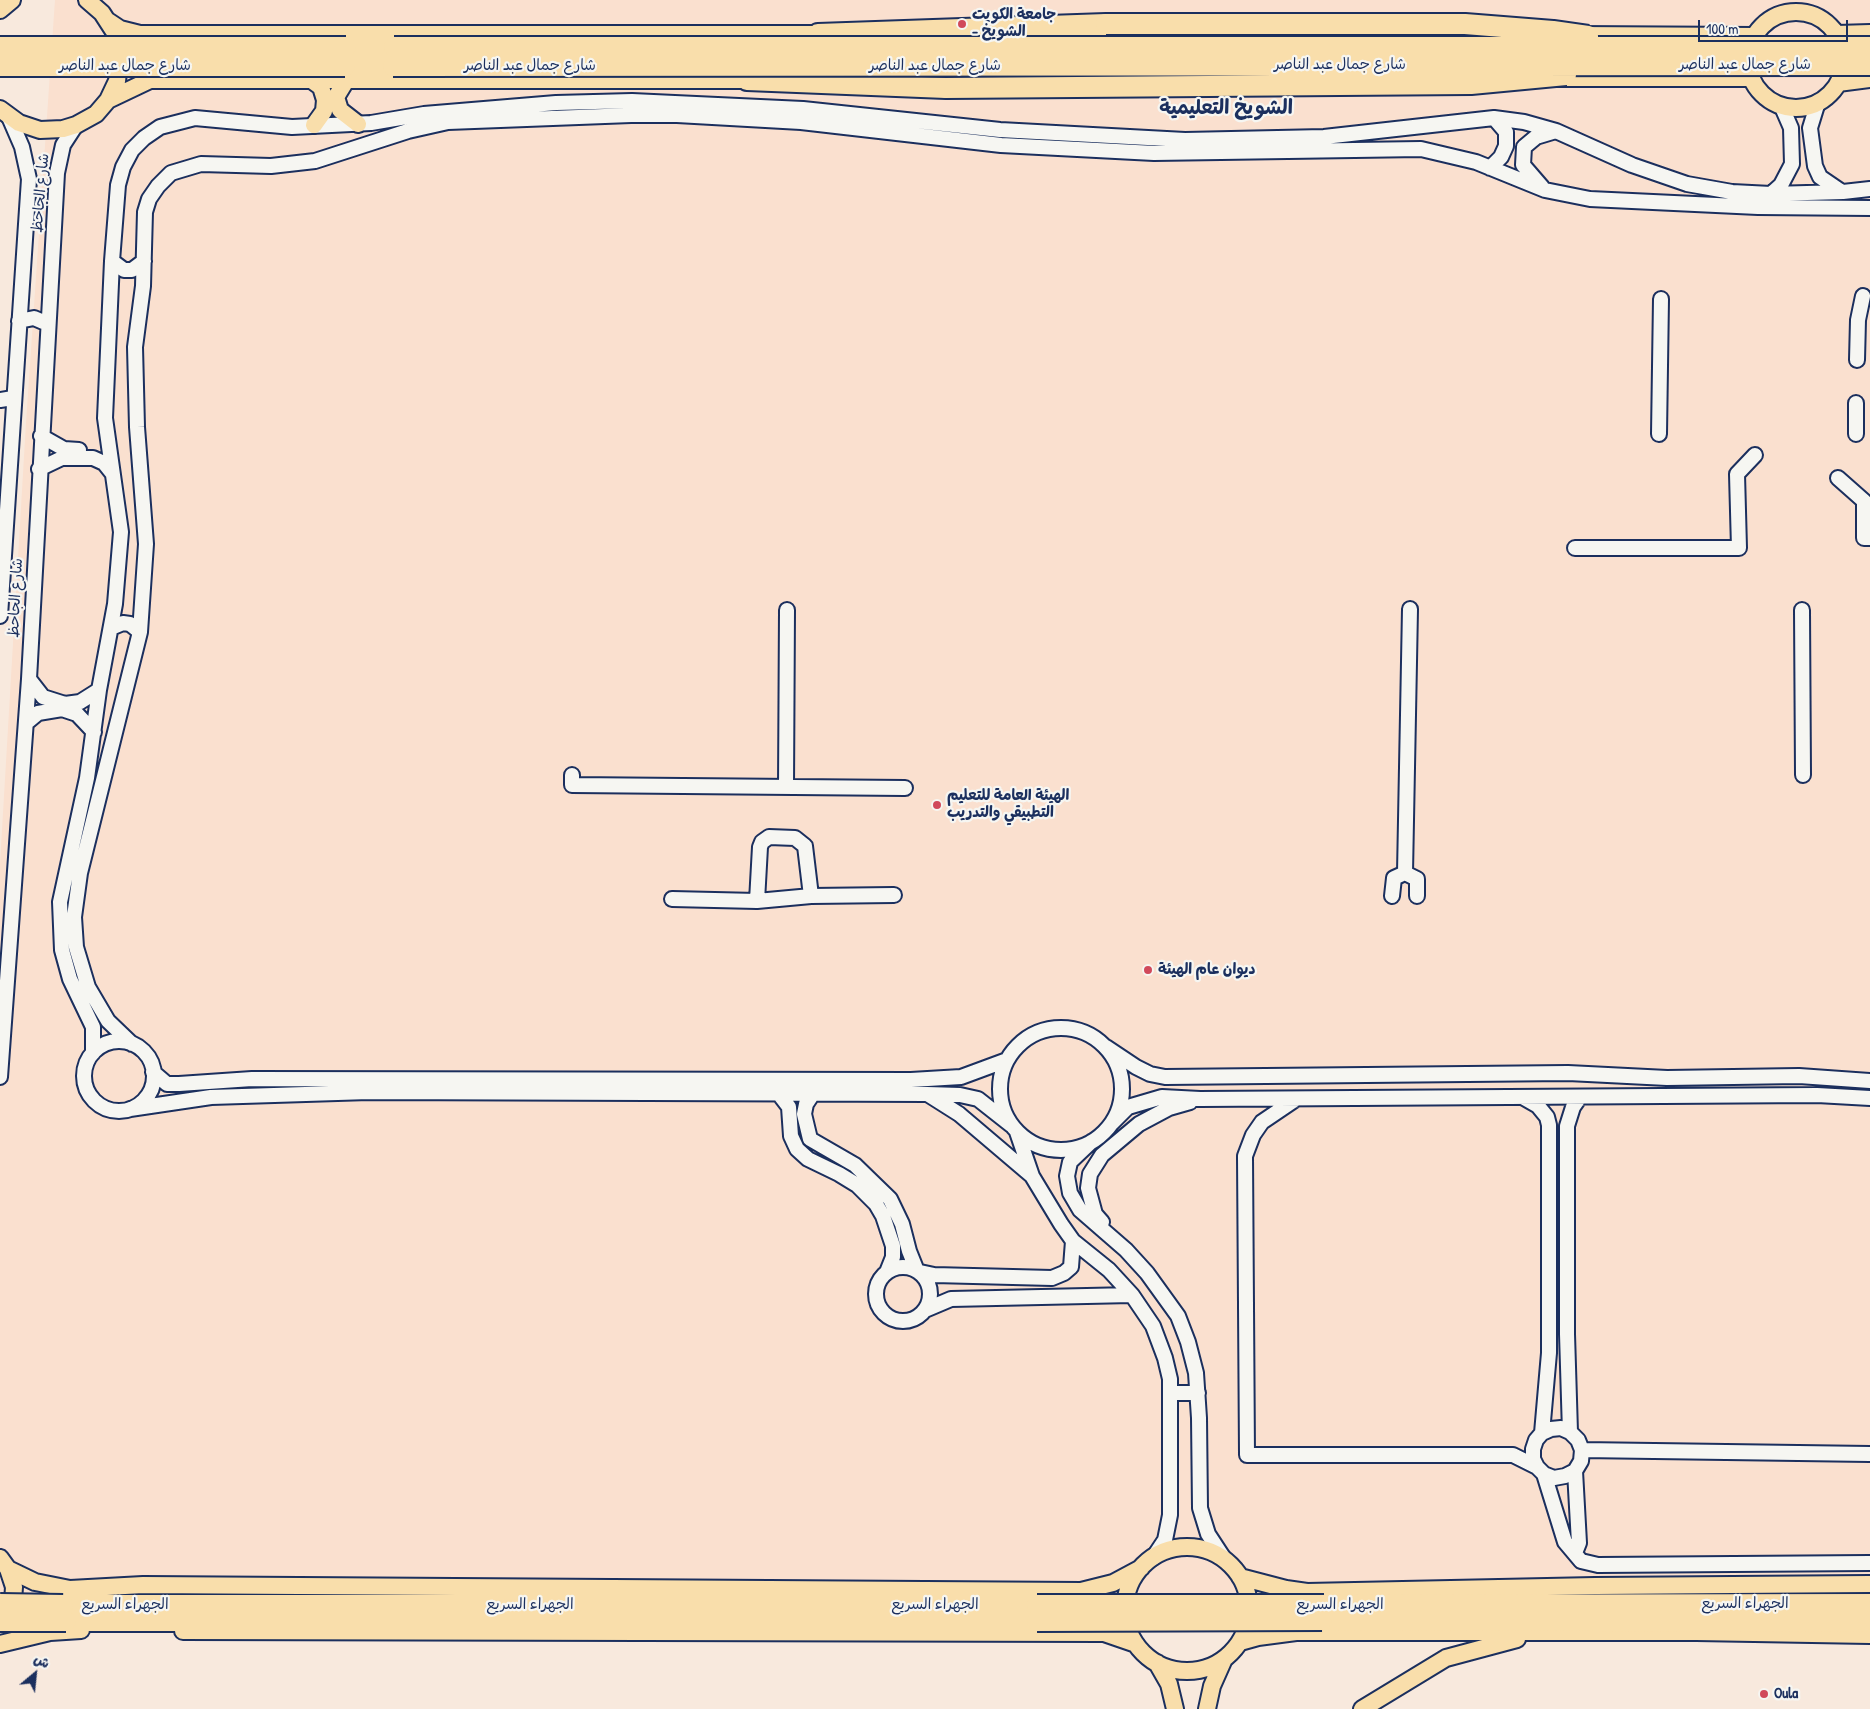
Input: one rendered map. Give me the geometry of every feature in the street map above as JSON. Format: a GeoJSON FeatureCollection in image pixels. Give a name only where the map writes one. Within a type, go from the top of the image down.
{"type":"FeatureCollection","features":[{"type":"Feature","properties":{"kind":"highway"},"geometry":{"type":"LineString","coordinates":[[818,34],[1106,24],[1465,24],[1553,31],[1651,55]]}},
{"type":"Feature","properties":{"kind":"highway","name":"شارع جمال عبد الناصر"},"geometry":{"type":"LineString","coordinates":[[0,47],[1651,55],[1870,65]]}},
{"type":"Feature","properties":{"kind":"highway","name":"شارع جمال عبد الناصر"},"geometry":{"type":"LineString","coordinates":[[0,66],[1651,55],[1870,47]]}},
{"type":"Feature","properties":{"kind":"highway"},"geometry":{"type":"LineString","coordinates":[[747,80],[946,88],[1471,84],[1556,77],[1651,55]]}},
{"type":"Feature","properties":{"kind":"highway","name":"الجهراء السريع"},"geometry":{"type":"LineString","coordinates":[[0,1604],[1870,1604]]}},
{"type":"Feature","properties":{"kind":"highway","name":"الجهراء السريع"},"geometry":{"type":"LineString","coordinates":[[0,1620],[1870,1622]]}},
{"type":"Feature","properties":{"kind":"main road"},"geometry":{"type":"LineString","coordinates":[[0,10],[12,0]]}},
{"type":"Feature","properties":{"kind":"main road"},"geometry":{"type":"LineString","coordinates":[[91,2],[108,21],[120,29],[140,34],[1754,36]]}},
{"type":"Feature","properties":{"kind":"main road"},"geometry":{"type":"LineString","coordinates":[[1794,11],[1818,16],[1836,34],[1842,45],[1844,58],[1838,83],[1830,94],[1818,102],[1800,107],[1781,105],[1769,100],[1751,78],[1748,56],[1754,36],[1771,18],[1794,11]]}},
{"type":"Feature","properties":{"kind":"main road"},"geometry":{"type":"LineString","coordinates":[[4,113],[19,123],[40,130],[63,129],[76,126],[96,114],[108,100],[117,81],[120,60],[117,40],[108,21]]}},
{"type":"Feature","properties":{"kind":"main road"},"geometry":{"type":"LineString","coordinates":[[1836,34],[1870,33]]}},
{"type":"Feature","properties":{"kind":"main road"},"geometry":{"type":"LineString","coordinates":[[108,100],[150,80],[1751,78]]}},
{"type":"Feature","properties":{"kind":"main road"},"geometry":{"type":"LineString","coordinates":[[347,79],[336,97],[340,110],[358,124]]}},
{"type":"Feature","properties":{"kind":"main road"},"geometry":{"type":"LineString","coordinates":[[1838,83],[1870,79]]}},
{"type":"Feature","properties":{"kind":"main road"},"geometry":{"type":"LineString","coordinates":[[310,80],[320,87],[325,100],[324,111],[314,125]]}},
{"type":"Feature","properties":{"kind":"main road"},"geometry":{"type":"LineString","coordinates":[[1157,1663],[1180,1670],[1192,1671],[1214,1665],[1224,1659],[1240,1642],[1245,1631],[1249,1609],[1246,1592],[1240,1577],[1225,1560],[1205,1551],[1184,1548],[1173,1549],[1147,1563],[1129,1588],[1126,1611],[1127,1622],[1136,1644],[1157,1663],[1168,1684],[1175,1709]]}},
{"type":"Feature","properties":{"kind":"main road"},"geometry":{"type":"LineString","coordinates":[[0,1638],[9,1625],[15,1606],[14,1587],[4,1563]]}},
{"type":"Feature","properties":{"kind":"main road","name":"الجهراء السريع"},"geometry":{"type":"LineString","coordinates":[[4,1563],[36,1582],[70,1589],[153,1585],[1082,1590],[1113,1583],[1147,1563]]}},
{"type":"Feature","properties":{"kind":"main road","name":"الجهراء السريع"},"geometry":{"type":"LineString","coordinates":[[1240,1577],[1286,1589],[1307,1592],[1595,1586],[1870,1584]]}},
{"type":"Feature","properties":{"kind":"main road","name":"الجهراء السريع"},"geometry":{"type":"LineString","coordinates":[[0,1644],[50,1632],[72,1630],[1104,1633],[1136,1644]]}},
{"type":"Feature","properties":{"kind":"main road","name":"الجهراء السريع"},"geometry":{"type":"LineString","coordinates":[[1240,1642],[1258,1637],[1296,1632],[1870,1635]]}},
{"type":"Feature","properties":{"kind":"main road"},"geometry":{"type":"LineString","coordinates":[[1362,1709],[1446,1658],[1536,1632]]}},
{"type":"Feature","properties":{"kind":"main road"},"geometry":{"type":"LineString","coordinates":[[1207,1709],[1212,1686],[1224,1659]]}},
{"type":"Feature","properties":{"kind":"street"},"geometry":{"type":"LineString","coordinates":[[93,1053],[93,1027],[75,993],[65,965],[59,918],[62,886],[83,801],[99,690],[115,604],[121,532],[104,418],[118,184],[123,167],[132,150],[144,138],[160,128],[195,118],[292,128],[314,125],[358,124],[424,114],[565,103],[632,101],[853,121],[1001,145],[1154,153],[1421,149],[1451,154],[1545,190],[1590,199],[1758,207],[1870,208]]}},
{"type":"Feature","properties":{"kind":"street"},"geometry":{"type":"LineString","coordinates":[[1818,102],[1810,128],[1815,166],[1820,177],[1843,192]]}},
{"type":"Feature","properties":{"kind":"street"},"geometry":{"type":"LineString","coordinates":[[1771,194],[1781,185],[1792,164],[1791,128],[1781,105]]}},
{"type":"Feature","properties":{"kind":"street","name":"شارع الجاحظ"},"geometry":{"type":"LineString","coordinates":[[0,616],[6,399],[19,320],[29,179],[22,147],[4,113]]}},
{"type":"Feature","properties":{"kind":"street"},"geometry":{"type":"LineString","coordinates":[[130,1109],[143,1101],[148,1095],[153,1080],[153,1072],[146,1055],[108,1021],[88,987],[76,947],[74,917],[80,872],[140,632],[146,544],[137,427],[135,347],[144,261],[145,212],[149,199],[158,186],[171,173],[193,165],[271,166],[315,161],[408,131],[448,122],[631,115],[743,118],[819,117]]}},
{"type":"Feature","properties":{"kind":"street"},"geometry":{"type":"LineString","coordinates":[[853,121],[1186,140],[1324,137],[1494,118],[1524,122],[1556,131],[1632,165],[1687,184],[1732,192],[1771,194],[1843,192],[1870,189]]}},
{"type":"Feature","properties":{"kind":"street"},"geometry":{"type":"LineString","coordinates":[[1490,168],[1501,157],[1506,146],[1506,132],[1494,118]]}},
{"type":"Feature","properties":{"kind":"street","name":"شارع الجاحظ"},"geometry":{"type":"LineString","coordinates":[[0,1077],[6,909],[26,723],[39,469],[58,164],[63,145],[76,126]]}},
{"type":"Feature","properties":{"kind":"street"},"geometry":{"type":"LineString","coordinates":[[1545,190],[1523,165],[1522,156],[1524,147],[1536,137],[1556,131]]}},
{"type":"Feature","properties":{"kind":"street"},"geometry":{"type":"LineString","coordinates":[[112,261],[117,267],[132,270],[144,261]]}},
{"type":"Feature","properties":{"kind":"street"},"geometry":{"type":"LineString","coordinates":[[111,284],[117,280],[131,279],[142,286]]}},
{"type":"Feature","properties":{"kind":"street"},"geometry":{"type":"LineString","coordinates":[[1857,360],[1858,320],[1862,296]]}},
{"type":"Feature","properties":{"kind":"street"},"geometry":{"type":"LineString","coordinates":[[1659,434],[1661,299]]}},
{"type":"Feature","properties":{"kind":"street"},"geometry":{"type":"LineString","coordinates":[[19,320],[34,318],[48,324]]}},
{"type":"Feature","properties":{"kind":"street"},"geometry":{"type":"LineString","coordinates":[[1856,404],[1856,434]]}},
{"type":"Feature","properties":{"kind":"street"},"geometry":{"type":"LineString","coordinates":[[41,436],[64,449],[93,451],[108,445]]}},
{"type":"Feature","properties":{"kind":"street"},"geometry":{"type":"LineString","coordinates":[[1575,548],[1739,548],[1737,474],[1756,455]]}},
{"type":"Feature","properties":{"kind":"street"},"geometry":{"type":"LineString","coordinates":[[39,469],[62,458],[93,458],[104,463],[112,473]]}},
{"type":"Feature","properties":{"kind":"street"},"geometry":{"type":"LineString","coordinates":[[1838,478],[1864,501],[1864,538],[1870,538]]}},
{"type":"Feature","properties":{"kind":"street"},"geometry":{"type":"LineString","coordinates":[[115,604],[124,614],[136,614],[142,611]]}},
{"type":"Feature","properties":{"kind":"street"},"geometry":{"type":"LineString","coordinates":[[1405,873],[1410,609]]}},
{"type":"Feature","properties":{"kind":"street"},"geometry":{"type":"LineString","coordinates":[[786,787],[787,610]]}},
{"type":"Feature","properties":{"kind":"street"},"geometry":{"type":"LineString","coordinates":[[1802,610],[1803,775]]}},
{"type":"Feature","properties":{"kind":"street"},"geometry":{"type":"LineString","coordinates":[[111,628],[123,623],[130,624],[140,632]]}},
{"type":"Feature","properties":{"kind":"street"},"geometry":{"type":"LineString","coordinates":[[29,680],[44,697],[65,704],[80,702],[99,690]]}},
{"type":"Feature","properties":{"kind":"street"},"geometry":{"type":"LineString","coordinates":[[26,723],[46,710],[62,709],[77,714],[94,732]]}},
{"type":"Feature","properties":{"kind":"street"},"geometry":{"type":"LineString","coordinates":[[572,775],[572,785],[668,780],[786,787],[906,788]]}},
{"type":"Feature","properties":{"kind":"street"},"geometry":{"type":"LineString","coordinates":[[757,901],[760,847],[762,842],[769,837],[796,838],[805,846],[811,896]]}},
{"type":"Feature","properties":{"kind":"street"},"geometry":{"type":"LineString","coordinates":[[1405,873],[1417,879],[1417,896]]}},
{"type":"Feature","properties":{"kind":"street"},"geometry":{"type":"LineString","coordinates":[[1392,896],[1394,878],[1405,873]]}},
{"type":"Feature","properties":{"kind":"street"},"geometry":{"type":"LineString","coordinates":[[672,899],[757,901],[811,896],[894,895]]}},
{"type":"Feature","properties":{"kind":"street"},"geometry":{"type":"LineString","coordinates":[[1147,1563],[1165,1540],[1169,1527],[1170,1379],[1154,1326],[1132,1295],[1109,1270],[1074,1241],[1032,1176],[1014,1128],[1004,1111],[1000,1095],[1000,1078],[1007,1060],[1015,1048],[1029,1036],[1046,1029],[1064,1028],[1082,1032],[1136,1067],[1150,1074],[1165,1077],[1568,1073],[1667,1078],[1817,1077],[1870,1082]]}},
{"type":"Feature","properties":{"kind":"street"},"geometry":{"type":"LineString","coordinates":[[132,1044],[115,1042],[100,1047],[93,1053],[84,1070],[86,1089],[91,1097],[106,1108],[116,1111],[210,1097],[369,1092],[960,1095],[978,1099],[1034,1144],[1052,1149],[1072,1149],[1091,1142]]}},
{"type":"Feature","properties":{"kind":"street"},"geometry":{"type":"LineString","coordinates":[[1106,1047],[1117,1064],[1122,1084],[1120,1105],[1112,1123]]}},
{"type":"Feature","properties":{"kind":"street"},"geometry":{"type":"LineString","coordinates":[[153,1072],[167,1084],[252,1079],[945,1079],[974,1073],[1007,1060]]}},
{"type":"Feature","properties":{"kind":"street"},"geometry":{"type":"LineString","coordinates":[[1302,1075],[1299,1098],[1262,1122],[1253,1135],[1245,1156],[1246,1454],[1513,1454],[1554,1478],[1566,1476],[1575,1470],[1581,1461],[1582,1450],[1578,1440],[1570,1432],[1561,1428],[1551,1429],[1513,1454]]}},
{"type":"Feature","properties":{"kind":"street"},"geometry":{"type":"LineString","coordinates":[[1817,1077],[1817,1095]]}},
{"type":"Feature","properties":{"kind":"street"},"geometry":{"type":"LineString","coordinates":[[574,1078],[574,1093]]}},
{"type":"Feature","properties":{"kind":"street"},"geometry":{"type":"LineString","coordinates":[[1853,1096],[1854,1079]]}},
{"type":"Feature","properties":{"kind":"street"},"geometry":{"type":"LineString","coordinates":[[802,1080],[807,1095],[804,1114],[810,1139],[855,1165],[890,1200],[902,1224],[909,1251],[918,1271],[925,1278],[930,1294],[925,1310]]}},
{"type":"Feature","properties":{"kind":"street"},"geometry":{"type":"LineString","coordinates":[[779,1094],[789,1107],[791,1136],[797,1150],[808,1159],[840,1174],[857,1185],[871,1199],[882,1216],[893,1246],[893,1257],[887,1272],[880,1279],[876,1296],[884,1312],[891,1318],[901,1321],[911,1320],[925,1310],[951,1299],[1132,1295]]}},
{"type":"Feature","properties":{"kind":"street"},"geometry":{"type":"LineString","coordinates":[[926,1094],[959,1114],[1032,1176]]}},
{"type":"Feature","properties":{"kind":"street"},"geometry":{"type":"LineString","coordinates":[[1126,1250],[1080,1210],[1070,1193],[1067,1176],[1070,1162],[1128,1107],[1143,1101],[1162,1097],[1200,1099],[1817,1095],[1870,1098]]}},
{"type":"Feature","properties":{"kind":"street"},"geometry":{"type":"LineString","coordinates":[[1523,1097],[1538,1106],[1549,1125],[1549,1352],[1539,1436],[1532,1449],[1533,1459],[1540,1471],[1565,1542],[1581,1561],[1598,1565],[1870,1563]]}},
{"type":"Feature","properties":{"kind":"street"},"geometry":{"type":"LineString","coordinates":[[1570,1432],[1567,1334],[1568,1153],[1570,1116],[1580,1097]]}},
{"type":"Feature","properties":{"kind":"street"},"geometry":{"type":"LineString","coordinates":[[1200,1099],[1169,1108],[1139,1124],[1102,1155],[1090,1174],[1088,1188],[1095,1214],[1147,1273],[1178,1316],[1188,1342],[1196,1373],[1198,1393],[1200,1508],[1208,1534],[1225,1560]]}},
{"type":"Feature","properties":{"kind":"street"},"geometry":{"type":"LineString","coordinates":[[1549,1152],[1568,1153]]}},
{"type":"Feature","properties":{"kind":"street"},"geometry":{"type":"LineString","coordinates":[[887,1272],[902,1267],[934,1275],[1052,1278],[1064,1273],[1071,1267],[1074,1241]]}},
{"type":"Feature","properties":{"kind":"street"},"geometry":{"type":"LineString","coordinates":[[1170,1393],[1198,1393]]}},
{"type":"Feature","properties":{"kind":"street"},"geometry":{"type":"LineString","coordinates":[[1582,1450],[1870,1454]]}},
{"type":"Feature","properties":{"kind":"street"},"geometry":{"type":"LineString","coordinates":[[1575,1470],[1579,1544],[1575,1553]]}},
{"type":"Feature","properties":{"kind":"shaded area","name":"الهيئة العامة للتعليم التطبيقي والتدريب"},"geometry":{"type":"Polygon","coordinates":[[[55,0],[1870,0],[1870,1619],[0,1612],[0,864],[26,423],[55,0]]]}},
{"type":"Feature","properties":{"kind":"place","name":"جامعة الكويت - الشويخ"},"geometry":{"type":"Point","coordinates":[962,24]}},
{"type":"Feature","properties":{"kind":"place","name":"الهيئة العامة للتعليم التطبيقي والتدريب"},"geometry":{"type":"Point","coordinates":[937,805]}},
{"type":"Feature","properties":{"kind":"place","name":"ديوان عام الهيئة"},"geometry":{"type":"Point","coordinates":[1148,970]}},
{"type":"Feature","properties":{"kind":"place","name":"Oula"},"geometry":{"type":"Point","coordinates":[1764,1694]}},
{"type":"Feature","properties":{"kind":"district","name":"الشويخ التعليمية"},"geometry":{"type":"Point","coordinates":[1226,109]}}]}
